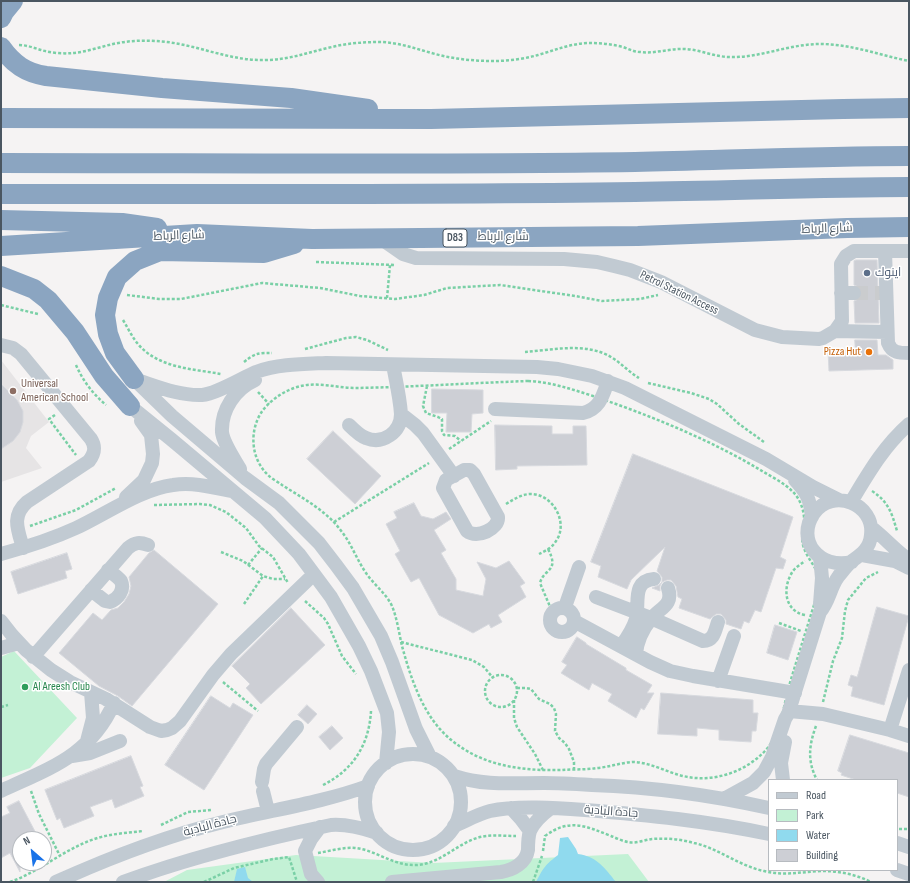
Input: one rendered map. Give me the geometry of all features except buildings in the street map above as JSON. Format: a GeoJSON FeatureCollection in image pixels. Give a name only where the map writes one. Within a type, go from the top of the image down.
{"type":"FeatureCollection","features":[{"type":"Feature","properties":{"kind":"highway"},"geometry":{"type":"LineString","coordinates":[[1,18],[13,1]]}},
{"type":"Feature","properties":{"kind":"highway"},"geometry":{"type":"LineString","coordinates":[[7,46],[14,63],[24,70],[46,76],[162,88],[291,98],[431,119]]}},
{"type":"Feature","properties":{"kind":"highway"},"geometry":{"type":"LineString","coordinates":[[843,109],[909,101]]}},
{"type":"Feature","properties":{"kind":"highway"},"geometry":{"type":"LineString","coordinates":[[1,118],[431,119],[909,108]]}},
{"type":"Feature","properties":{"kind":"highway"},"geometry":{"type":"LineString","coordinates":[[1,163],[637,162],[846,156],[909,156]]}},
{"type":"Feature","properties":{"kind":"highway"},"geometry":{"type":"LineString","coordinates":[[1,194],[437,194],[909,187]]}},
{"type":"Feature","properties":{"kind":"highway"},"geometry":{"type":"LineString","coordinates":[[1,220],[122,223],[197,234]]}},
{"type":"Feature","properties":{"kind":"highway","name":"شارع الرباط"},"geometry":{"type":"LineString","coordinates":[[1,246],[197,234],[312,239],[638,236],[909,227]]}},
{"type":"Feature","properties":{"kind":"highway"},"geometry":{"type":"LineString","coordinates":[[134,379],[115,353],[108,334],[105,315],[108,298],[117,277],[135,261],[160,251],[264,253],[312,239]]}},
{"type":"Feature","properties":{"kind":"highway"},"geometry":{"type":"LineString","coordinates":[[1,276],[34,289],[48,300],[75,332],[104,376],[130,406]]}},
{"type":"Feature","properties":{"kind":"street","name":"Petrol Station Access"},"geometry":{"type":"LineString","coordinates":[[380,238],[403,254],[416,258],[564,259],[603,263],[630,270],[661,282],[746,326],[764,333],[782,337],[818,339],[835,331]]}},
{"type":"Feature","properties":{"kind":"street"},"geometry":{"type":"LineString","coordinates":[[835,331],[842,321],[848,293],[841,264],[846,256],[854,251],[909,251]]}},
{"type":"Feature","properties":{"kind":"street"},"geometry":{"type":"LineString","coordinates":[[885,251],[883,293],[888,343],[891,349],[898,353],[909,354]]}},
{"type":"Feature","properties":{"kind":"street"},"geometry":{"type":"LineString","coordinates":[[835,331],[887,332]]}},
{"type":"Feature","properties":{"kind":"street"},"geometry":{"type":"LineString","coordinates":[[1,345],[13,348],[22,354],[93,443],[95,448],[92,457],[84,465],[27,502],[20,510],[16,520],[23,548]]}},
{"type":"Feature","properties":{"kind":"street"},"geometry":{"type":"LineString","coordinates":[[134,379],[181,394],[204,395],[256,372],[269,368],[326,363],[537,367],[558,369],[608,381],[625,388],[746,449],[813,487],[863,510],[867,515],[872,528],[870,543],[836,581],[826,603],[815,614]]}},
{"type":"Feature","properties":{"kind":"street"},"geometry":{"type":"LineString","coordinates":[[349,425],[360,435],[367,439],[374,440],[387,438],[397,428],[401,414],[393,365]]}},
{"type":"Feature","properties":{"kind":"street"},"geometry":{"type":"LineString","coordinates":[[245,478],[222,434],[225,413],[232,398],[248,382],[255,380],[269,368]]}},
{"type":"Feature","properties":{"kind":"street"},"geometry":{"type":"LineString","coordinates":[[134,379],[172,416],[245,478],[279,503],[300,522],[336,565],[353,588],[380,636],[392,662],[416,729],[430,757]]}},
{"type":"Feature","properties":{"kind":"street"},"geometry":{"type":"LineString","coordinates":[[500,409],[583,413],[592,410],[601,399],[608,381]]}},
{"type":"Feature","properties":{"kind":"street"},"geometry":{"type":"LineString","coordinates":[[130,406],[233,492],[278,532],[314,574],[331,597],[359,646],[384,703],[387,713],[389,732],[386,763]]}},
{"type":"Feature","properties":{"kind":"street"},"geometry":{"type":"LineString","coordinates":[[113,509],[138,488],[144,480],[153,454],[151,435],[130,406]]}},
{"type":"Feature","properties":{"kind":"street"},"geometry":{"type":"LineString","coordinates":[[401,414],[420,429],[454,476]]}},
{"type":"Feature","properties":{"kind":"street"},"geometry":{"type":"LineString","coordinates":[[845,501],[899,433],[909,424]]}},
{"type":"Feature","properties":{"kind":"street"},"geometry":{"type":"LineString","coordinates":[[464,470],[472,472],[495,510],[498,520],[495,526],[481,534],[474,535],[467,531],[443,488],[444,482],[454,476],[464,470]]}},
{"type":"Feature","properties":{"kind":"street"},"geometry":{"type":"LineString","coordinates":[[785,470],[806,492],[810,502],[812,517]]}},
{"type":"Feature","properties":{"kind":"street"},"geometry":{"type":"LineString","coordinates":[[1,554],[23,548],[67,532],[148,492],[175,484],[193,484],[233,492]]}},
{"type":"Feature","properties":{"kind":"street"},"geometry":{"type":"LineString","coordinates":[[783,779],[781,763],[782,752],[790,722],[789,713],[791,692],[815,614],[822,578],[810,542],[808,525],[816,510],[823,505],[830,501],[845,501]]}},
{"type":"Feature","properties":{"kind":"street"},"geometry":{"type":"LineString","coordinates":[[872,528],[909,560]]}},
{"type":"Feature","properties":{"kind":"street"},"geometry":{"type":"LineString","coordinates":[[33,657],[131,545],[139,542],[148,545]]}},
{"type":"Feature","properties":{"kind":"street"},"geometry":{"type":"LineString","coordinates":[[814,557],[835,564],[843,564],[857,558],[895,561],[909,568]]}},
{"type":"Feature","properties":{"kind":"street"},"geometry":{"type":"LineString","coordinates":[[559,610],[572,612],[574,621],[573,625],[566,631],[558,631],[554,629],[550,621],[559,610],[579,567]]}},
{"type":"Feature","properties":{"kind":"street"},"geometry":{"type":"LineString","coordinates":[[91,590],[105,601],[110,602],[117,599],[122,589],[121,581],[108,570]]}},
{"type":"Feature","properties":{"kind":"street"},"geometry":{"type":"LineString","coordinates":[[1,621],[33,657],[60,676],[114,703],[150,727],[161,731],[172,728],[180,721],[213,675],[241,644],[314,574]]}},
{"type":"Feature","properties":{"kind":"street"},"geometry":{"type":"LineString","coordinates":[[621,646],[632,628],[637,613],[639,588],[645,581],[654,579]]}},
{"type":"Feature","properties":{"kind":"street"},"geometry":{"type":"LineString","coordinates":[[636,654],[639,641],[651,618],[666,605],[670,597],[668,588]]}},
{"type":"Feature","properties":{"kind":"street"},"geometry":{"type":"LineString","coordinates":[[596,597],[651,618],[703,641],[708,640],[713,636],[718,622]]}},
{"type":"Feature","properties":{"kind":"street"},"geometry":{"type":"LineString","coordinates":[[574,621],[670,671],[718,681],[791,692]]}},
{"type":"Feature","properties":{"kind":"street"},"geometry":{"type":"LineString","coordinates":[[718,681],[734,636]]}},
{"type":"Feature","properties":{"kind":"street"},"geometry":{"type":"LineString","coordinates":[[1,648],[19,643]]}},
{"type":"Feature","properties":{"kind":"street"},"geometry":{"type":"LineString","coordinates":[[890,730],[909,670]]}},
{"type":"Feature","properties":{"kind":"street"},"geometry":{"type":"LineString","coordinates":[[87,741],[92,718],[91,692]]}},
{"type":"Feature","properties":{"kind":"street"},"geometry":{"type":"LineString","coordinates":[[1,791],[54,767],[72,756],[103,724],[114,703]]}},
{"type":"Feature","properties":{"kind":"street"},"geometry":{"type":"LineString","coordinates":[[789,713],[820,714],[890,730],[909,736]]}},
{"type":"Feature","properties":{"kind":"street"},"geometry":{"type":"LineString","coordinates":[[724,800],[753,783],[764,772],[772,757],[784,721],[789,713]]}},
{"type":"Feature","properties":{"kind":"street"},"geometry":{"type":"LineString","coordinates":[[268,811],[263,787],[263,774],[266,764],[297,727]]}},
{"type":"Feature","properties":{"kind":"street"},"geometry":{"type":"LineString","coordinates":[[72,756],[99,751],[120,741]]}},
{"type":"Feature","properties":{"kind":"street"},"geometry":{"type":"LineString","coordinates":[[412,754],[430,757],[440,762],[454,776],[461,796],[461,806],[458,817],[448,834],[432,846],[422,849],[402,848],[393,845],[384,840],[377,833],[367,816],[366,796],[368,786],[378,769],[386,763],[403,755],[412,754]]}},
{"type":"Feature","properties":{"kind":"street"},"geometry":{"type":"LineString","coordinates":[[454,776],[483,783],[543,783],[614,786],[654,790],[768,808]]}},
{"type":"Feature","properties":{"kind":"street","name":"جادة البادية"},"geometry":{"type":"LineString","coordinates":[[56,882],[124,854],[172,837],[221,822],[335,797],[368,786]]}},
{"type":"Feature","properties":{"kind":"street"},"geometry":{"type":"LineString","coordinates":[[392,882],[501,872],[512,869],[521,862],[527,852],[526,833],[511,808]]}},
{"type":"Feature","properties":{"kind":"street","name":"جادة البادية"},"geometry":{"type":"LineString","coordinates":[[454,826],[491,811],[511,808],[551,808],[665,817],[742,828],[768,834]]}},
{"type":"Feature","properties":{"kind":"street"},"geometry":{"type":"LineString","coordinates":[[526,833],[539,818],[551,808]]}},
{"type":"Feature","properties":{"kind":"street"},"geometry":{"type":"LineString","coordinates":[[123,882],[173,864],[281,835],[320,827],[331,825],[348,825],[377,833]]}},
{"type":"Feature","properties":{"kind":"street"},"geometry":{"type":"LineString","coordinates":[[318,882],[311,874],[310,852],[311,839],[320,827]]}},
{"type":"Feature","properties":{"kind":"street"},"geometry":{"type":"LineString","coordinates":[[281,835],[310,852]]}},
{"type":"Feature","properties":{"kind":"street"},"geometry":{"type":"LineString","coordinates":[[898,843],[909,847]]}},
{"type":"Feature","properties":{"kind":"street"},"geometry":{"type":"LineString","coordinates":[[898,870],[909,874]]}},
{"type":"Feature","properties":{"kind":"path"},"geometry":{"type":"LineString","coordinates":[[7,46],[24,44],[57,53],[73,53],[140,40],[193,46],[242,59],[264,60],[286,59],[333,46],[358,42],[384,42],[410,46],[455,58],[476,61],[497,61],[539,55],[571,45],[588,43],[606,44],[638,52],[656,53],[685,48],[712,55],[729,57],[745,56],[780,48],[819,44],[857,48],[909,60]]}},
{"type":"Feature","properties":{"kind":"path"},"geometry":{"type":"LineString","coordinates":[[316,262],[398,265]]}},
{"type":"Feature","properties":{"kind":"path"},"geometry":{"type":"LineString","coordinates":[[387,298],[390,265]]}},
{"type":"Feature","properties":{"kind":"path"},"geometry":{"type":"LineString","coordinates":[[125,295],[159,299],[181,299],[262,283],[320,288],[360,296],[395,299],[424,295],[447,288],[500,285],[602,301],[640,299],[663,293],[656,290]]}},
{"type":"Feature","properties":{"kind":"path"},"geometry":{"type":"LineString","coordinates":[[119,314],[138,344],[154,357],[166,363],[183,368],[226,375]]}},
{"type":"Feature","properties":{"kind":"path"},"geometry":{"type":"LineString","coordinates":[[538,381],[557,385],[629,409],[713,444],[745,461],[791,490],[796,495],[803,510],[804,516],[802,537],[803,544],[814,557],[820,583],[815,614],[805,632],[791,692],[770,745],[758,758],[730,774],[704,778],[684,776],[638,762],[622,763],[598,768],[543,770],[510,767],[484,760],[460,747],[448,737],[438,726],[422,702],[405,656],[394,612],[388,599],[366,574],[350,543],[334,522],[318,508],[267,475],[255,456],[253,445],[253,434],[261,413],[278,397],[299,387],[310,385],[351,388],[397,386],[538,381]]}},
{"type":"Feature","properties":{"kind":"path"},"geometry":{"type":"LineString","coordinates":[[427,385],[424,406],[426,413],[442,420],[442,431],[444,435],[455,436],[461,441]]}},
{"type":"Feature","properties":{"kind":"path"},"geometry":{"type":"LineString","coordinates":[[65,407],[49,419],[84,465]]}},
{"type":"Feature","properties":{"kind":"path"},"geometry":{"type":"LineString","coordinates":[[334,522],[476,432],[485,424],[495,419],[500,409]]}},
{"type":"Feature","properties":{"kind":"path"},"geometry":{"type":"LineString","coordinates":[[495,510],[522,495],[538,495],[552,502],[559,517],[561,526],[558,537],[552,546],[539,554]]}},
{"type":"Feature","properties":{"kind":"path"},"geometry":{"type":"LineString","coordinates":[[248,565],[262,548]]}},
{"type":"Feature","properties":{"kind":"path"},"geometry":{"type":"LineString","coordinates":[[548,549],[553,563],[540,583],[559,610]]}},
{"type":"Feature","properties":{"kind":"path"},"geometry":{"type":"LineString","coordinates":[[221,552],[238,559],[262,576],[273,579],[285,579]]}},
{"type":"Feature","properties":{"kind":"path"},"geometry":{"type":"LineString","coordinates":[[814,557],[798,566],[793,571],[787,590],[788,602],[791,607],[800,614],[815,614]]}},
{"type":"Feature","properties":{"kind":"path"},"geometry":{"type":"LineString","coordinates":[[817,779],[811,765],[811,741],[820,714],[832,665],[842,638],[845,611],[848,600],[866,578],[874,573],[881,572]]}},
{"type":"Feature","properties":{"kind":"path"},"geometry":{"type":"LineString","coordinates":[[244,604],[262,576]]}},
{"type":"Feature","properties":{"kind":"path"},"geometry":{"type":"LineString","coordinates":[[779,623],[805,632]]}},
{"type":"Feature","properties":{"kind":"path"},"geometry":{"type":"LineString","coordinates":[[402,642],[472,660],[484,667],[493,678]]}},
{"type":"Feature","properties":{"kind":"path"},"geometry":{"type":"LineString","coordinates":[[213,675],[258,711]]}},
{"type":"Feature","properties":{"kind":"path"},"geometry":{"type":"LineString","coordinates":[[514,700],[506,706],[496,706],[491,703],[486,694],[485,689],[487,684],[499,675],[509,677],[513,680],[517,688],[514,700],[514,718],[517,727],[532,749],[543,770]]}},
{"type":"Feature","properties":{"kind":"path"},"geometry":{"type":"LineString","coordinates":[[517,688],[531,689],[540,699],[550,704],[554,708],[556,714],[555,731],[569,749],[574,762],[574,769]]}},
{"type":"Feature","properties":{"kind":"path"},"geometry":{"type":"LineString","coordinates":[[1,707],[8,705]]}},
{"type":"Feature","properties":{"kind":"path"},"geometry":{"type":"LineString","coordinates":[[27,779],[39,814],[60,856]]}},
{"type":"Feature","properties":{"kind":"path"},"geometry":{"type":"LineString","coordinates":[[545,836],[560,827],[577,825],[627,842],[672,839],[696,843],[707,846],[751,868],[763,871],[790,874],[821,871],[841,872],[863,878],[871,882]]}},
{"type":"Feature","properties":{"kind":"path"},"geometry":{"type":"LineString","coordinates":[[898,829],[909,829]]}},
{"type":"Feature","properties":{"kind":"path"},"geometry":{"type":"LineString","coordinates":[[310,852],[355,848],[400,863],[417,865],[433,861],[476,838],[526,833]]}},
{"type":"Feature","properties":{"kind":"path"},"geometry":{"type":"LineString","coordinates":[[204,882],[239,866],[289,857],[297,882]]}},
{"type":"Feature","properties":{"kind":"shaded area","name":"Universal American School"},"geometry":{"type":"Polygon","coordinates":[[[1,360],[49,422],[31,436],[26,448],[42,468],[1,482],[1,360]]]}},
{"type":"Feature","properties":{"kind":"green space","name":"Al Areesh Club"},"geometry":{"type":"Polygon","coordinates":[[[14,651],[77,718],[30,768],[1,778],[1,657],[14,651]]]}},
{"type":"Feature","properties":{"kind":"green space"},"geometry":{"type":"Polygon","coordinates":[[[628,854],[649,882],[164,882],[187,870],[296,855],[433,863],[628,854]]]}},
{"type":"Feature","properties":{"kind":"water"},"geometry":{"type":"Polygon","coordinates":[[[568,837],[578,854],[595,860],[616,882],[536,882],[545,867],[558,855],[560,838],[568,837]]]}},
{"type":"Feature","properties":{"kind":"water"},"geometry":{"type":"Polygon","coordinates":[[[245,867],[248,878],[253,882],[234,882],[237,869],[245,867]]]}},
{"type":"Feature","properties":{"kind":"tunnel"},"geometry":{"type":"LineString","coordinates":[[854,293],[880,293]]}},
{"type":"Feature","properties":{"kind":"place","name":"اينوك"},"geometry":{"type":"Point","coordinates":[867,273]}},
{"type":"Feature","properties":{"kind":"place","name":"Pizza Hut"},"geometry":{"type":"Point","coordinates":[869,352]}},
{"type":"Feature","properties":{"kind":"place","name":"Universal American School"},"geometry":{"type":"Point","coordinates":[13,391]}},
{"type":"Feature","properties":{"kind":"place","name":"Al Areesh Club"},"geometry":{"type":"Point","coordinates":[25,687]}}]}
